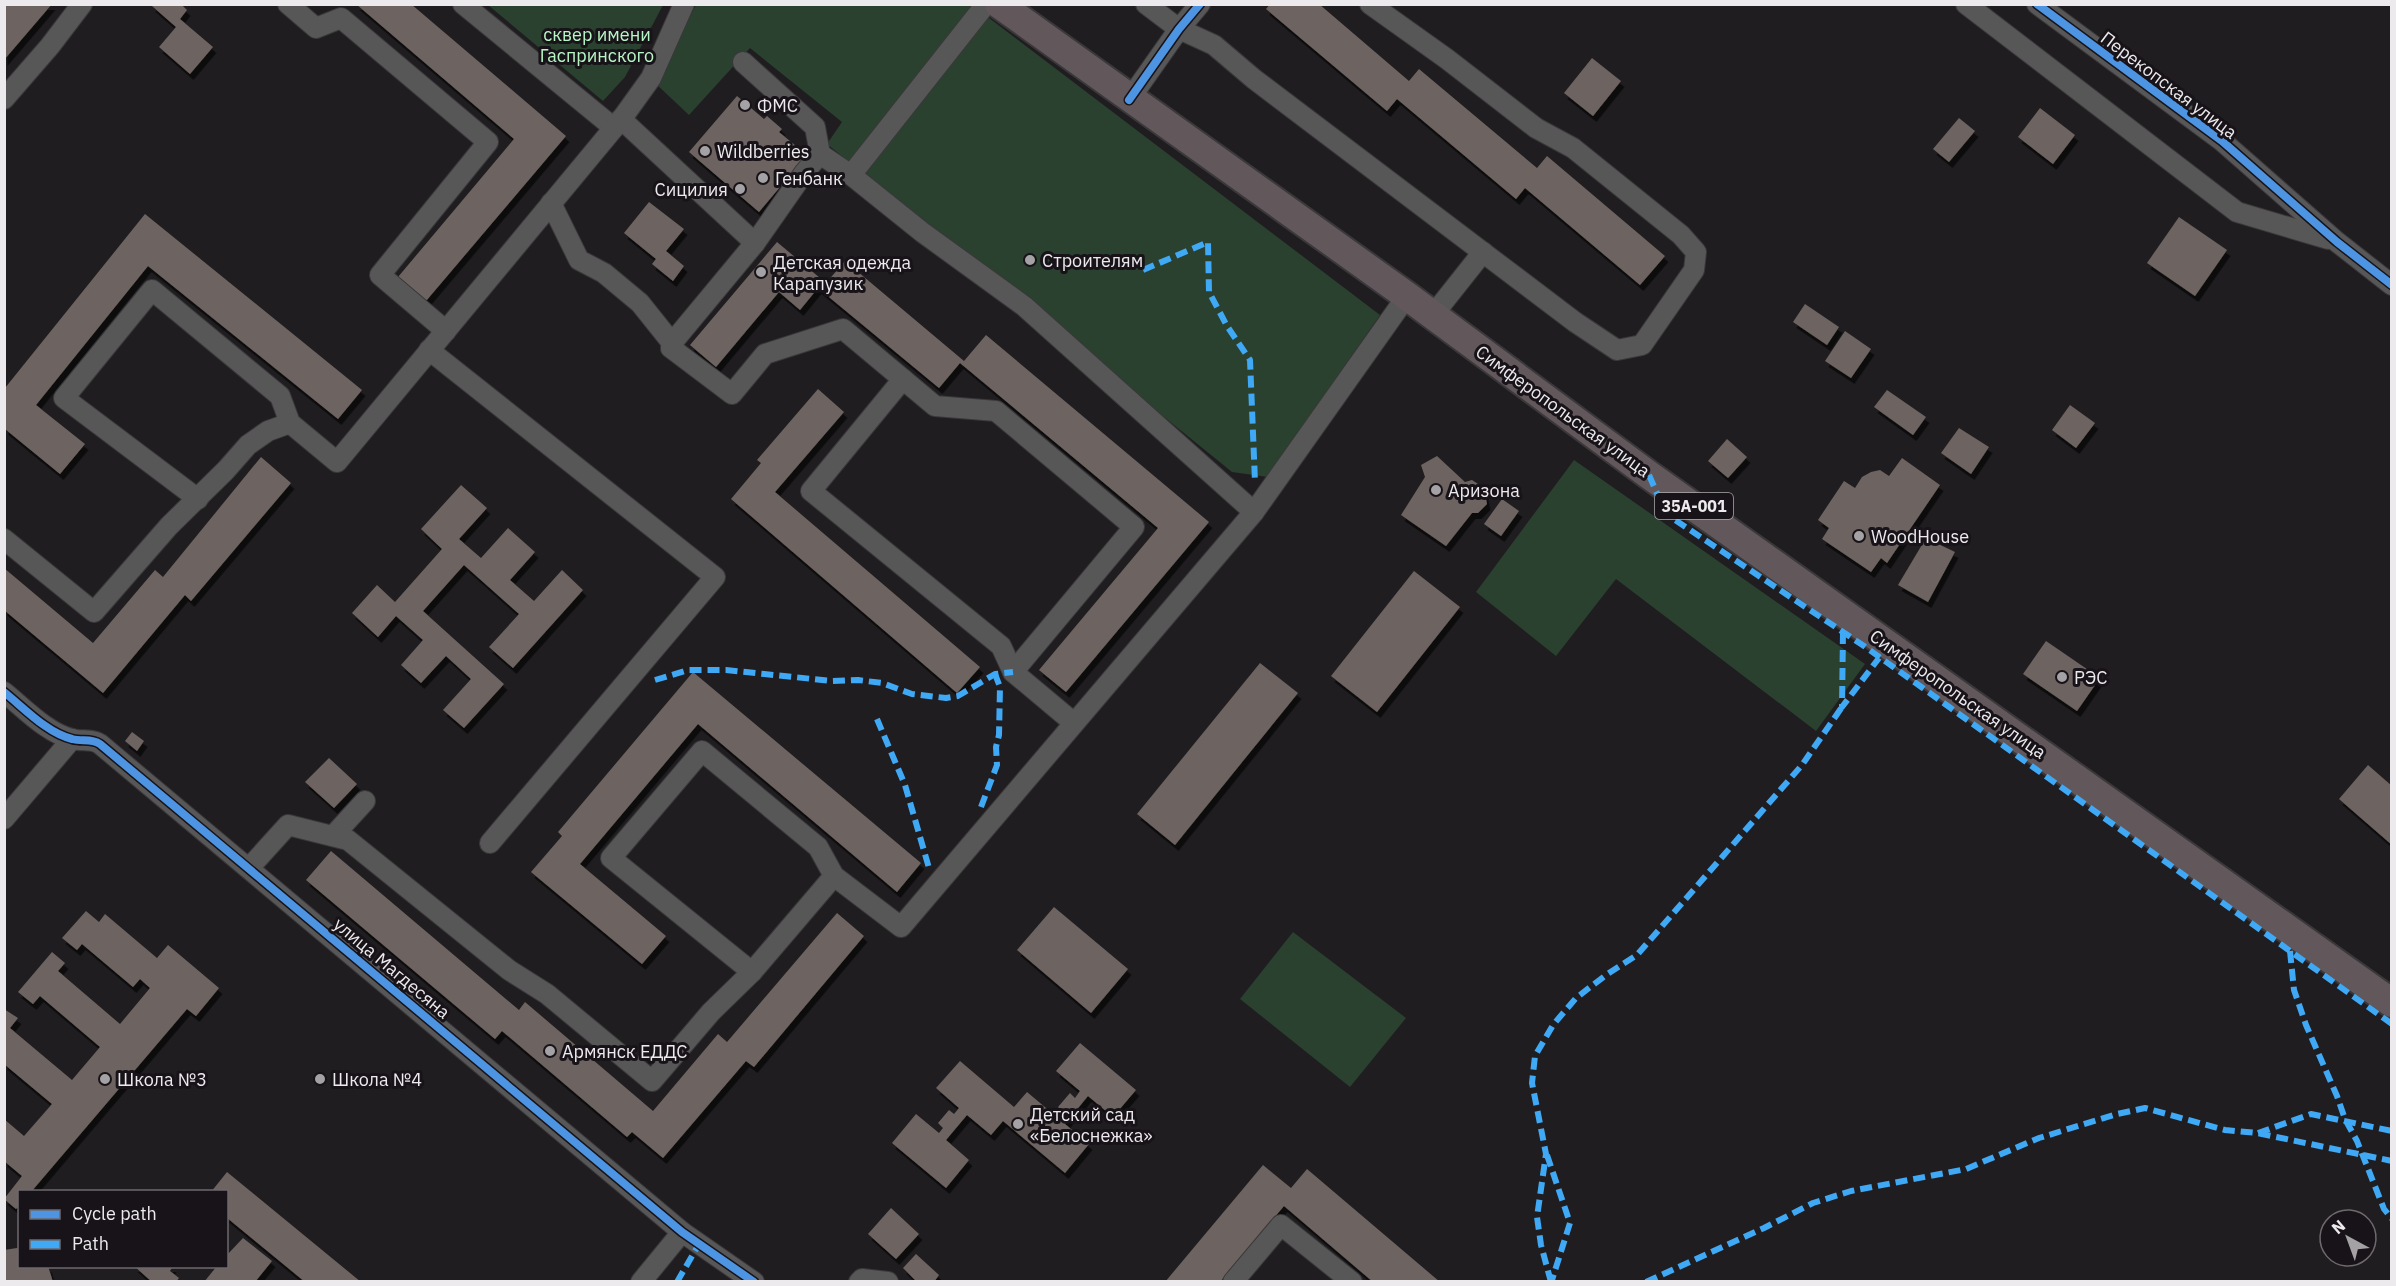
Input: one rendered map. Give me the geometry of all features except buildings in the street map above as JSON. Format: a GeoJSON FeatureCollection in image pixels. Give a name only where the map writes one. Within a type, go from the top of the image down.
{"type":"FeatureCollection","features":[{"type":"Feature","properties":{"kind":"highway","name":"Симферопольская улица"},"geometry":{"type":"LineString","coordinates":[[999,4],[1129,100],[1407,296],[1649,475],[2391,1003]]}},
{"type":"Feature","properties":{"kind":"street"},"geometry":{"type":"LineString","coordinates":[[4,99],[50,46],[82,4]]}},
{"type":"Feature","properties":{"kind":"street"},"geometry":{"type":"LineString","coordinates":[[288,4],[316,28],[341,18],[488,142],[380,275],[446,331]]}},
{"type":"Feature","properties":{"kind":"street"},"geometry":{"type":"LineString","coordinates":[[463,4],[617,123],[755,243]]}},
{"type":"Feature","properties":{"kind":"street"},"geometry":{"type":"LineString","coordinates":[[198,499],[64,398],[152,290],[280,396],[290,423],[337,462],[617,123],[651,78],[684,4]]}},
{"type":"Feature","properties":{"kind":"street"},"geometry":{"type":"LineString","coordinates":[[851,175],[986,4]]}},
{"type":"Feature","properties":{"kind":"street"},"geometry":{"type":"LineString","coordinates":[[1146,4],[1179,29],[1214,45],[1254,80],[1575,322],[1617,350],[1642,345],[1694,270],[1696,252],[1682,235],[1574,148],[1536,128],[1447,59],[1370,4]]}},
{"type":"Feature","properties":{"kind":"street"},"geometry":{"type":"LineString","coordinates":[[1129,100],[1179,29],[1200,4]]}},
{"type":"Feature","properties":{"kind":"street","name":"Перекопская улица"},"geometry":{"type":"LineString","coordinates":[[1966,4],[2237,212],[2337,242]]}},
{"type":"Feature","properties":{"kind":"street","name":"Перекопская улица"},"geometry":{"type":"LineString","coordinates":[[2037,4],[2222,141],[2337,242],[2391,285]]}},
{"type":"Feature","properties":{"kind":"street"},"geometry":{"type":"LineString","coordinates":[[743,62],[815,127],[820,154],[1023,306],[1254,512]]}},
{"type":"Feature","properties":{"kind":"street"},"geometry":{"type":"LineString","coordinates":[[820,154],[755,243],[672,343],[671,348],[732,394],[765,354],[843,328],[935,406],[996,411],[1134,527],[1013,672]]}},
{"type":"Feature","properties":{"kind":"street"},"geometry":{"type":"LineString","coordinates":[[551,203],[579,260],[604,273],[640,303],[672,343]]}},
{"type":"Feature","properties":{"kind":"street"},"geometry":{"type":"LineString","coordinates":[[1433,315],[1483,252]]}},
{"type":"Feature","properties":{"kind":"street"},"geometry":{"type":"LineString","coordinates":[[752,972],[612,858],[702,751],[818,847],[834,876],[901,927],[1254,512],[1407,296]]}},
{"type":"Feature","properties":{"kind":"street"},"geometry":{"type":"LineString","coordinates":[[429,350],[715,577],[490,843]]}},
{"type":"Feature","properties":{"kind":"street"},"geometry":{"type":"LineString","coordinates":[[903,379],[810,491],[1001,646],[1013,672],[1074,723]]}},
{"type":"Feature","properties":{"kind":"street"},"geometry":{"type":"LineString","coordinates":[[4,539],[94,612],[169,526],[198,499],[248,445],[268,431],[290,423]]}},
{"type":"Feature","properties":{"kind":"street","name":"улица Магдесяна"},"geometry":{"type":"LineString","coordinates":[[4,692],[52,730],[72,739],[95,741],[100,744],[682,1232],[754,1281]]}},
{"type":"Feature","properties":{"kind":"street"},"geometry":{"type":"LineString","coordinates":[[4,819],[72,739]]}},
{"type":"Feature","properties":{"kind":"street"},"geometry":{"type":"LineString","coordinates":[[333,836],[365,801]]}},
{"type":"Feature","properties":{"kind":"street"},"geometry":{"type":"LineString","coordinates":[[249,868],[288,825],[348,840],[509,970],[547,994],[652,1081],[711,1012],[752,972],[834,876]]}},
{"type":"Feature","properties":{"kind":"street"},"geometry":{"type":"LineString","coordinates":[[1233,1281],[1281,1225],[1352,1281]]}},
{"type":"Feature","properties":{"kind":"street"},"geometry":{"type":"LineString","coordinates":[[641,1281],[682,1232]]}},
{"type":"Feature","properties":{"kind":"street"},"geometry":{"type":"LineString","coordinates":[[860,1281],[862,1279],[888,1281]]}},
{"type":"Feature","properties":{"kind":"green space","name":"сквер имени Гаспринского"},"geometry":{"type":"Polygon","coordinates":[[[488,5],[663,5],[625,77],[603,101],[488,5]]]}},
{"type":"Feature","properties":{"kind":"green space"},"geometry":{"type":"Polygon","coordinates":[[[696,5],[972,5],[1380,315],[1268,477],[1232,472],[827,144],[842,122],[750,48],[689,115],[655,83],[696,5]]]}},
{"type":"Feature","properties":{"kind":"green space"},"geometry":{"type":"Polygon","coordinates":[[[1574,460],[1865,664],[1816,731],[1616,579],[1556,656],[1476,592],[1574,460]]]}},
{"type":"Feature","properties":{"kind":"green space"},"geometry":{"type":"Polygon","coordinates":[[[1293,932],[1406,1018],[1350,1087],[1240,999],[1293,932]]]}},
{"type":"Feature","properties":{"kind":"marked path"},"geometry":{"type":"LineString","coordinates":[[1143,270],[1208,242],[1209,292],[1227,326],[1250,360],[1255,482]]}},
{"type":"Feature","properties":{"kind":"marked path"},"geometry":{"type":"LineString","coordinates":[[1649,475],[1666,514],[1864,646],[2392,1024]]}},
{"type":"Feature","properties":{"kind":"marked path"},"geometry":{"type":"LineString","coordinates":[[1843,632],[1842,707],[1879,658]]}},
{"type":"Feature","properties":{"kind":"marked path"},"geometry":{"type":"LineString","coordinates":[[655,680],[688,670],[726,670],[832,681],[858,680],[882,683],[912,694],[946,698],[958,696],[995,674],[1013,672]]}},
{"type":"Feature","properties":{"kind":"marked path"},"geometry":{"type":"LineString","coordinates":[[981,807],[997,765],[1000,687],[995,674]]}},
{"type":"Feature","properties":{"kind":"marked path"},"geometry":{"type":"LineString","coordinates":[[1551,1282],[1541,1245],[1537,1217],[1546,1154],[1532,1083],[1535,1056],[1553,1025],[1576,998],[1637,955],[1802,765],[1842,707]]}},
{"type":"Feature","properties":{"kind":"marked path"},"geometry":{"type":"LineString","coordinates":[[877,719],[905,785],[929,868]]}},
{"type":"Feature","properties":{"kind":"marked path"},"geometry":{"type":"LineString","coordinates":[[2290,951],[2294,990],[2306,1025],[2384,1209],[2392,1219]]}},
{"type":"Feature","properties":{"kind":"marked path"},"geometry":{"type":"LineString","coordinates":[[1646,1282],[1813,1203],[1851,1191],[1966,1169],[2039,1138],[2117,1114],[2145,1108],[2225,1130],[2257,1133],[2392,1161]]}},
{"type":"Feature","properties":{"kind":"marked path"},"geometry":{"type":"LineString","coordinates":[[2258,1133],[2311,1114],[2392,1131]]}},
{"type":"Feature","properties":{"kind":"marked path"},"geometry":{"type":"LineString","coordinates":[[1547,1155],[1570,1223],[1552,1280]]}},
{"type":"Feature","properties":{"kind":"marked path"},"geometry":{"type":"LineString","coordinates":[[677,1282],[699,1244]]}},
{"type":"Feature","properties":{"kind":"cycle path"},"geometry":{"type":"LineString","coordinates":[[1129,100],[1179,29],[1200,4]]}},
{"type":"Feature","properties":{"kind":"cycle path"},"geometry":{"type":"LineString","coordinates":[[2037,4],[2222,141],[2337,242],[2392,285]]}},
{"type":"Feature","properties":{"kind":"cycle path"},"geometry":{"type":"LineString","coordinates":[[4,692],[36,719],[63,736],[100,744],[682,1232],[754,1282]]}},
{"type":"Feature","properties":{"kind":"place","name":"ФМС"},"geometry":{"type":"Point","coordinates":[745,105]}},
{"type":"Feature","properties":{"kind":"place","name":"Wildberries"},"geometry":{"type":"Point","coordinates":[705,151]}},
{"type":"Feature","properties":{"kind":"place","name":"Генбанк"},"geometry":{"type":"Point","coordinates":[763,178]}},
{"type":"Feature","properties":{"kind":"place","name":"Сицилия"},"geometry":{"type":"Point","coordinates":[740,189]}},
{"type":"Feature","properties":{"kind":"place","name":"Строителям"},"geometry":{"type":"Point","coordinates":[1030,260]}},
{"type":"Feature","properties":{"kind":"place","name":"Детская одежда Карапузик"},"geometry":{"type":"Point","coordinates":[761,272]}},
{"type":"Feature","properties":{"kind":"place","name":"Аризона"},"geometry":{"type":"Point","coordinates":[1436,490]}},
{"type":"Feature","properties":{"kind":"place","name":"WoodHouse"},"geometry":{"type":"Point","coordinates":[1859,536]}},
{"type":"Feature","properties":{"kind":"place","name":"РЭС"},"geometry":{"type":"Point","coordinates":[2062,677]}},
{"type":"Feature","properties":{"kind":"place","name":"Армянск ЕДДС"},"geometry":{"type":"Point","coordinates":[550,1051]}},
{"type":"Feature","properties":{"kind":"place","name":"Школа №3"},"geometry":{"type":"Point","coordinates":[105,1079]}},
{"type":"Feature","properties":{"kind":"place","name":"Школа №4"},"geometry":{"type":"Point","coordinates":[320,1079]}},
{"type":"Feature","properties":{"kind":"place","name":"Детский сад «Белоснежка»"},"geometry":{"type":"Point","coordinates":[1018,1124]}}]}
